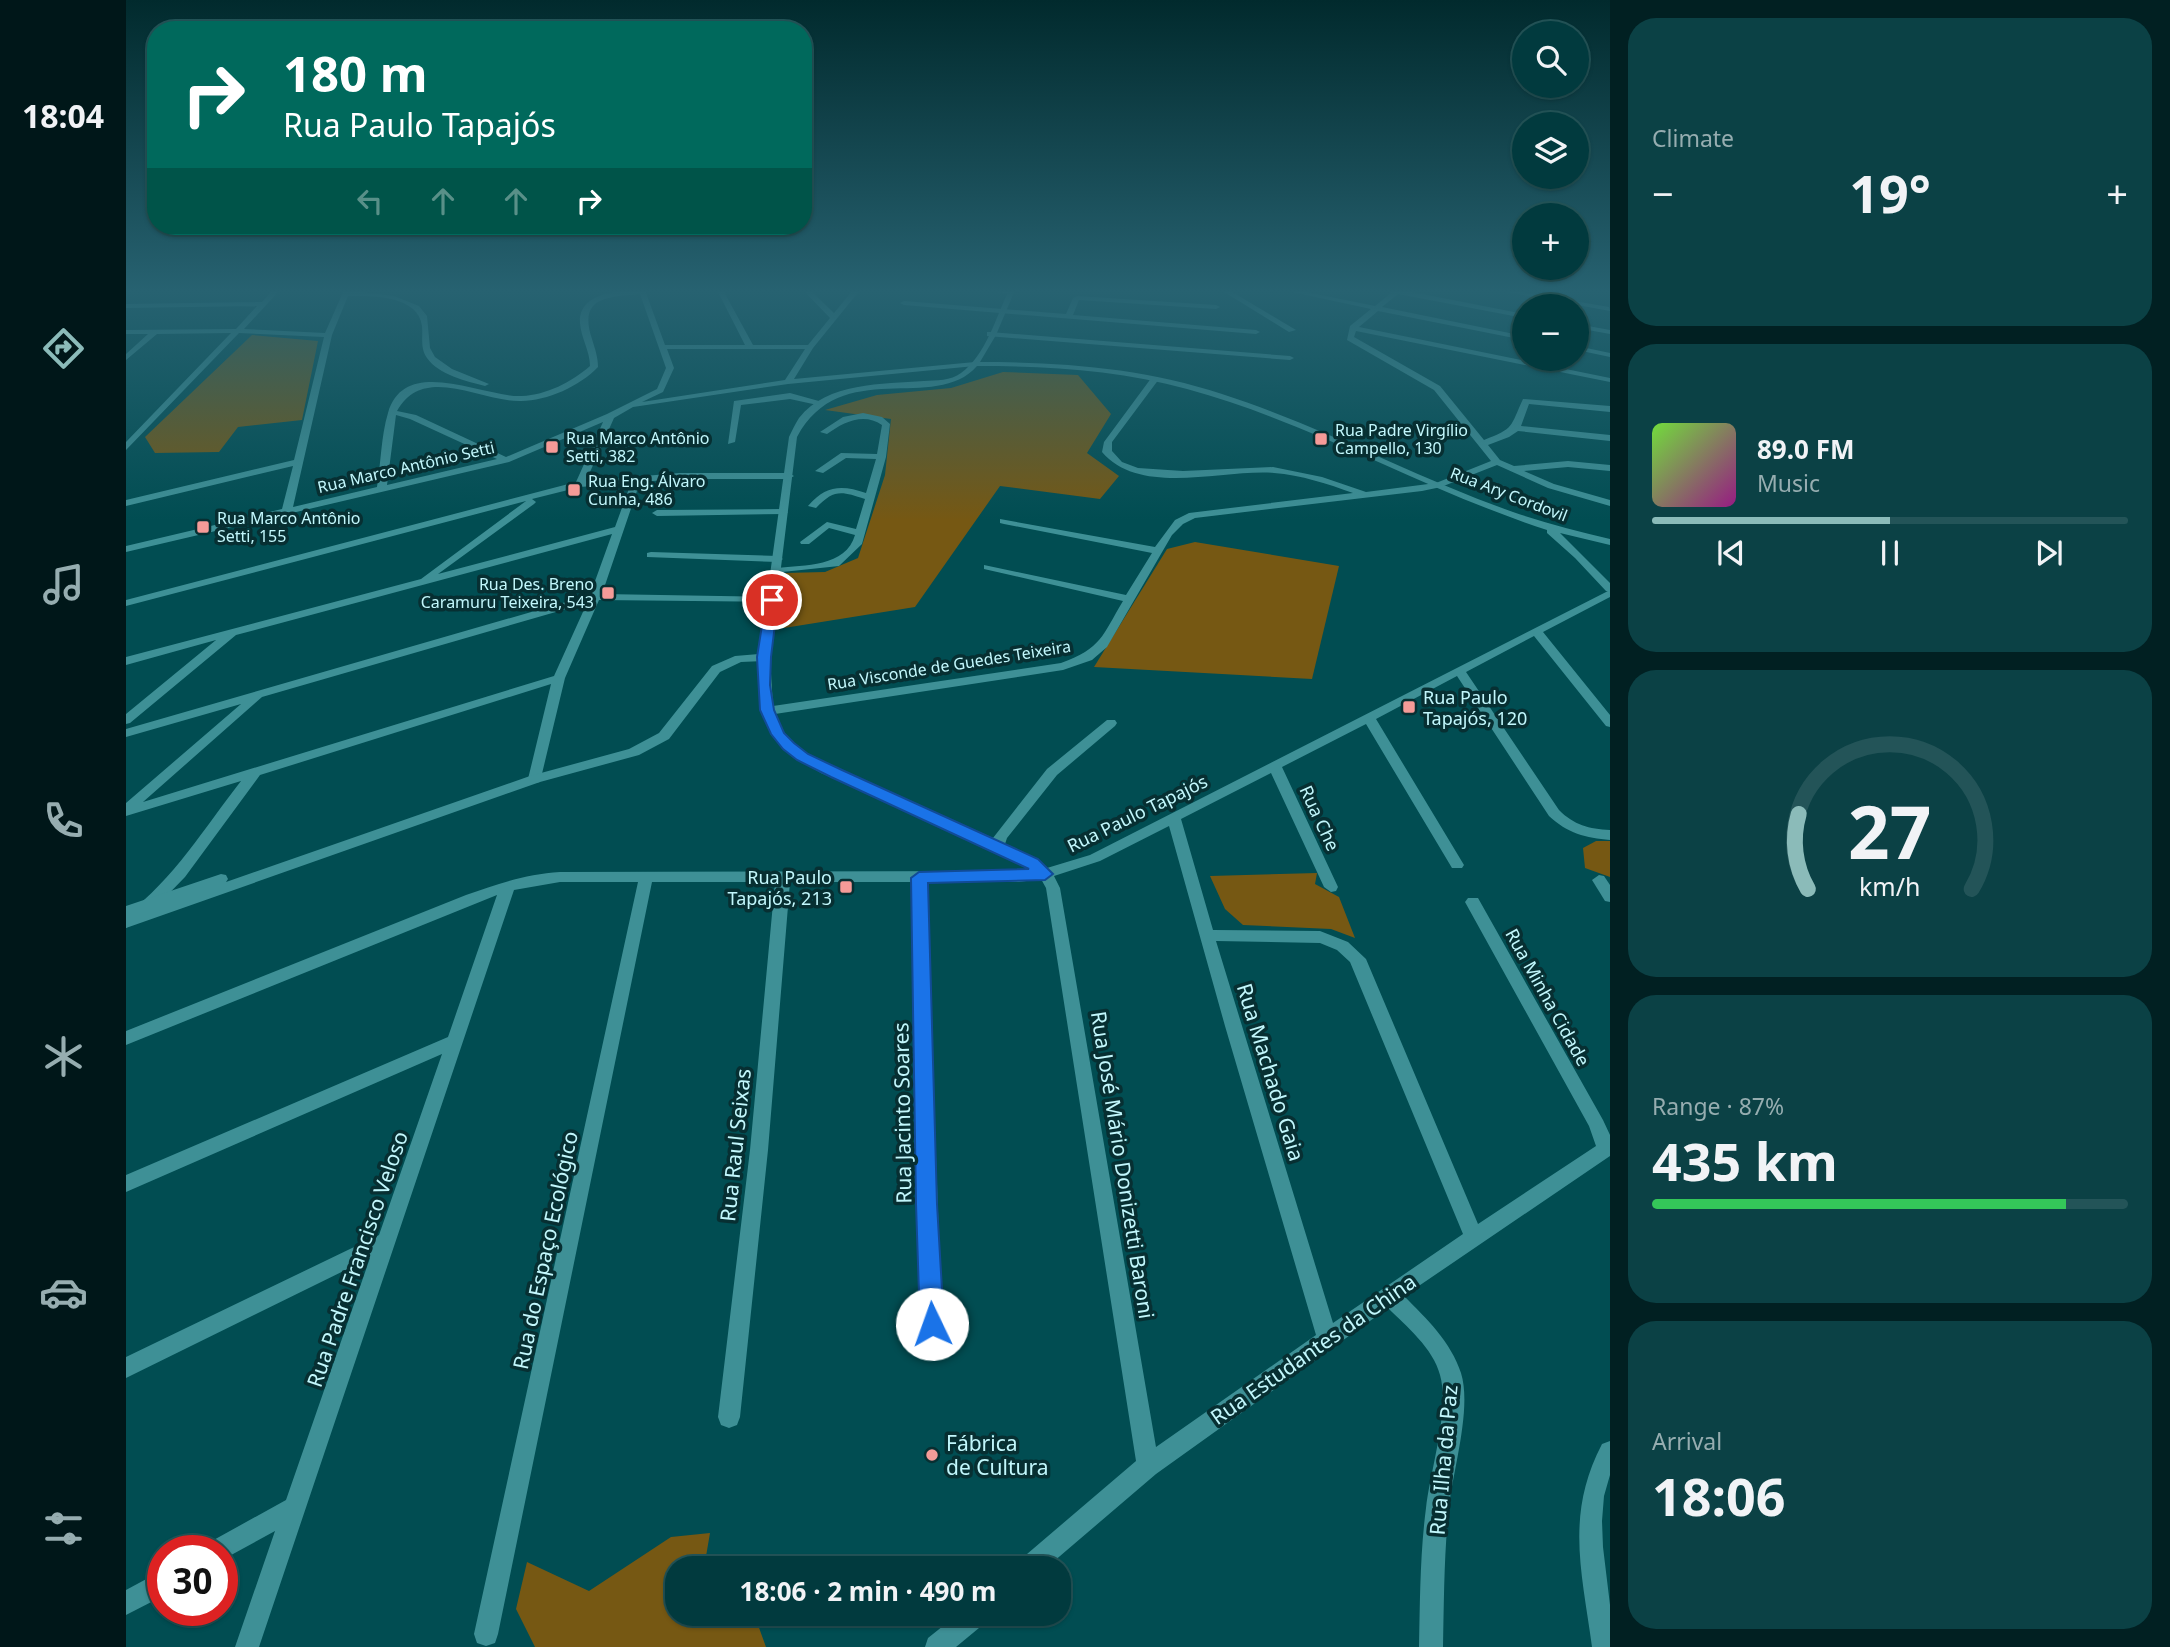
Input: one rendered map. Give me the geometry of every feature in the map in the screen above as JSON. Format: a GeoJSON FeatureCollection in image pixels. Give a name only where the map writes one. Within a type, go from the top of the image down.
{"type":"FeatureCollection","features":[{"type":"Feature","properties":{"kind":"street"},"geometry":{"type":"LineString","coordinates":[[127,445],[204,367]]}},
{"type":"Feature","properties":{"kind":"street"},"geometry":{"type":"LineString","coordinates":[[287,511],[321,367]]}},
{"type":"Feature","properties":{"kind":"street"},"geometry":{"type":"LineString","coordinates":[[443,367],[511,398]]}},
{"type":"Feature","properties":{"kind":"street"},"geometry":{"type":"LineString","coordinates":[[382,488],[392,412],[396,401],[404,394],[438,384],[521,398],[552,391],[594,367]]}},
{"type":"Feature","properties":{"kind":"street"},"geometry":{"type":"LineString","coordinates":[[670,367],[660,390],[671,401]]}},
{"type":"Feature","properties":{"kind":"street"},"geometry":{"type":"LineString","coordinates":[[788,382],[798,367]]}},
{"type":"Feature","properties":{"kind":"street","name":"Rua Ary Cordovil"},"geometry":{"type":"LineString","coordinates":[[627,407],[788,382],[945,367]]}},
{"type":"Feature","properties":{"kind":"street"},"geometry":{"type":"LineString","coordinates":[[973,367],[967,374],[954,379],[867,388],[840,394],[822,402],[798,423],[793,437],[764,657],[767,710],[778,734],[803,757],[997,845],[1032,863],[1045,874]]}},
{"type":"Feature","properties":{"kind":"street","name":"Rua Ary Cordovil"},"geometry":{"type":"LineString","coordinates":[[1064,367],[1155,379],[1240,402],[1545,527],[1610,542]]}},
{"type":"Feature","properties":{"kind":"street"},"geometry":{"type":"LineString","coordinates":[[1405,367],[1437,388],[1497,462],[1551,486],[1610,503]]}},
{"type":"Feature","properties":{"kind":"street"},"geometry":{"type":"LineString","coordinates":[[1574,371],[1610,380]]}},
{"type":"Feature","properties":{"kind":"street"},"geometry":{"type":"LineString","coordinates":[[1155,379],[1108,442],[1107,452],[1118,464],[1149,474],[1270,470],[1312,477],[1367,494]]}},
{"type":"Feature","properties":{"kind":"street","name":"Rua Marco Antônio Setti"},"geometry":{"type":"LineString","coordinates":[[126,549],[506,460],[610,416],[660,390]]}},
{"type":"Feature","properties":{"kind":"street"},"geometry":{"type":"LineString","coordinates":[[731,442],[737,403],[790,396],[822,402]]}},
{"type":"Feature","properties":{"kind":"street"},"geometry":{"type":"LineString","coordinates":[[1482,444],[1516,428],[1527,401],[1610,409]]}},
{"type":"Feature","properties":{"kind":"street"},"geometry":{"type":"LineString","coordinates":[[392,412],[413,417],[506,460]]}},
{"type":"Feature","properties":{"kind":"street"},"geometry":{"type":"LineString","coordinates":[[580,484],[610,416]]}},
{"type":"Feature","properties":{"kind":"street"},"geometry":{"type":"LineString","coordinates":[[651,555],[778,565],[835,564],[858,542],[881,457],[886,427],[881,420],[848,418],[837,421],[824,432]]}},
{"type":"Feature","properties":{"kind":"street"},"geometry":{"type":"LineString","coordinates":[[1516,428],[1610,438]]}},
{"type":"Feature","properties":{"kind":"street"},"geometry":{"type":"LineString","coordinates":[[820,471],[844,455],[881,457]]}},
{"type":"Feature","properties":{"kind":"street"},"geometry":{"type":"LineString","coordinates":[[126,503],[298,462]]}},
{"type":"Feature","properties":{"kind":"street"},"geometry":{"type":"LineString","coordinates":[[1438,485],[1497,462]]}},
{"type":"Feature","properties":{"kind":"street"},"geometry":{"type":"LineString","coordinates":[[1510,470],[1568,464],[1610,468]]}},
{"type":"Feature","properties":{"kind":"street"},"geometry":{"type":"LineString","coordinates":[[126,603],[580,484],[637,478],[789,476]]}},
{"type":"Feature","properties":{"kind":"street"},"geometry":{"type":"LineString","coordinates":[[536,775],[558,678],[595,597],[637,478]]}},
{"type":"Feature","properties":{"kind":"street","name":"Rua Visconde de Guedes Teixeira"},"geometry":{"type":"LineString","coordinates":[[767,710],[1063,666],[1088,657],[1101,647],[1157,551],[1180,522],[1193,515],[1438,485]]}},
{"type":"Feature","properties":{"kind":"street"},"geometry":{"type":"LineString","coordinates":[[813,506],[826,491],[871,492]]}},
{"type":"Feature","properties":{"kind":"street"},"geometry":{"type":"LineString","coordinates":[[422,582],[538,497]]}},
{"type":"Feature","properties":{"kind":"street"},"geometry":{"type":"LineString","coordinates":[[657,513],[783,512]]}},
{"type":"Feature","properties":{"kind":"street"},"geometry":{"type":"LineString","coordinates":[[1004,521],[1157,551]]}},
{"type":"Feature","properties":{"kind":"street"},"geometry":{"type":"LineString","coordinates":[[805,542],[827,525],[860,533]]}},
{"type":"Feature","properties":{"kind":"street"},"geometry":{"type":"LineString","coordinates":[[1545,527],[1579,556],[1610,591]]}},
{"type":"Feature","properties":{"kind":"street"},"geometry":{"type":"LineString","coordinates":[[126,661],[619,529]]}},
{"type":"Feature","properties":{"kind":"street"},"geometry":{"type":"LineString","coordinates":[[988,567],[1128,599]]}},
{"type":"Feature","properties":{"kind":"street","name":"Rua Paulo Tapajós"},"geometry":{"type":"LineString","coordinates":[[126,1038],[508,885],[546,877],[919,878],[1045,874],[1095,858],[1174,819],[1610,591]]}},
{"type":"Feature","properties":{"kind":"street"},"geometry":{"type":"LineString","coordinates":[[126,733],[595,597],[772,600]]}},
{"type":"Feature","properties":{"kind":"street"},"geometry":{"type":"LineString","coordinates":[[126,720],[236,630]]}},
{"type":"Feature","properties":{"kind":"street"},"geometry":{"type":"LineString","coordinates":[[1536,631],[1610,723]]}},
{"type":"Feature","properties":{"kind":"street"},"geometry":{"type":"LineString","coordinates":[[126,920],[152,903],[536,775],[569,771],[617,758],[654,744],[680,720],[716,669],[739,659],[764,657]]}},
{"type":"Feature","properties":{"kind":"street"},"geometry":{"type":"LineString","coordinates":[[1460,671],[1554,813],[1566,826],[1576,831],[1610,835]]}},
{"type":"Feature","properties":{"kind":"street"},"geometry":{"type":"LineString","coordinates":[[126,811],[253,775],[558,678]]}},
{"type":"Feature","properties":{"kind":"street"},"geometry":{"type":"LineString","coordinates":[[126,811],[261,693]]}},
{"type":"Feature","properties":{"kind":"street"},"geometry":{"type":"LineString","coordinates":[[1369,718],[1457,865]]}},
{"type":"Feature","properties":{"kind":"street"},"geometry":{"type":"LineString","coordinates":[[997,845],[1000,837],[1043,781],[1111,723]]}},
{"type":"Feature","properties":{"kind":"street","name":"Rua Che"},"geometry":{"type":"LineString","coordinates":[[1275,765],[1331,887]]}},
{"type":"Feature","properties":{"kind":"street"},"geometry":{"type":"LineString","coordinates":[[152,903],[200,848],[253,775]]}},
{"type":"Feature","properties":{"kind":"street"},"geometry":{"type":"LineString","coordinates":[[126,920],[536,775]]}},
{"type":"Feature","properties":{"kind":"street","name":"Rua Machado Gaia"},"geometry":{"type":"LineString","coordinates":[[1174,819],[1327,1338]]}},
{"type":"Feature","properties":{"kind":"street","name":"Rua José Mário Donizetti Baroni"},"geometry":{"type":"LineString","coordinates":[[1045,874],[1057,899],[1148,1466]]}},
{"type":"Feature","properties":{"kind":"street","name":"Rua do Espaço Ecológico"},"geometry":{"type":"LineString","coordinates":[[486,1633],[646,877]]}},
{"type":"Feature","properties":{"kind":"street","name":"Rua Raul Seixas"},"geometry":{"type":"LineString","coordinates":[[729,1417],[759,1150],[783,878]]}},
{"type":"Feature","properties":{"kind":"street","name":"Rua Jacinto Soares"},"geometry":{"type":"LineString","coordinates":[[919,878],[933,1348]]}},
{"type":"Feature","properties":{"kind":"street"},"geometry":{"type":"LineString","coordinates":[[1599,880],[1610,897]]}},
{"type":"Feature","properties":{"kind":"street","name":"Rua Padre Francisco Veloso"},"geometry":{"type":"LineString","coordinates":[[247,1647],[508,885]]}},
{"type":"Feature","properties":{"kind":"street","name":"Rua Minha Cidade"},"geometry":{"type":"LineString","coordinates":[[1473,902],[1608,1147]]}},
{"type":"Feature","properties":{"kind":"street"},"geometry":{"type":"LineString","coordinates":[[1207,935],[1320,937],[1338,942],[1351,951],[1360,963],[1474,1238]]}},
{"type":"Feature","properties":{"kind":"street"},"geometry":{"type":"LineString","coordinates":[[126,1184],[455,1041]]}},
{"type":"Feature","properties":{"kind":"street","name":"Rua Estudantes da China"},"geometry":{"type":"LineString","coordinates":[[1042,1556],[1148,1466],[1389,1295],[1608,1147]]}},
{"type":"Feature","properties":{"kind":"street"},"geometry":{"type":"LineString","coordinates":[[126,1368],[387,1240]]}},
{"type":"Feature","properties":{"kind":"street","name":"Rua Ilha da Paz"},"geometry":{"type":"LineString","coordinates":[[1389,1295],[1425,1332],[1451,1376],[1453,1395],[1437,1510],[1431,1647]]}},
{"type":"Feature","properties":{"kind":"street"},"geometry":{"type":"LineString","coordinates":[[1604,1647],[1590,1527],[1593,1490],[1610,1452]]}},
{"type":"Feature","properties":{"kind":"street"},"geometry":{"type":"LineString","coordinates":[[238,1539],[294,1508]]}},
{"type":"Feature","properties":{"kind":"street"},"geometry":{"type":"LineString","coordinates":[[126,1602],[147,1591]]}},
{"type":"Feature","properties":{"kind":"street"},"geometry":{"type":"LineString","coordinates":[[937,1647],[962,1626]]}},
{"type":"Feature","properties":{"kind":"shaded area"},"geometry":{"type":"Polygon","coordinates":[[[219,367],[313,367],[302,420],[238,427],[219,452],[155,453],[145,437],[219,367]]]}},
{"type":"Feature","properties":{"kind":"shaded area"},"geometry":{"type":"Polygon","coordinates":[[[1003,372],[1078,375],[1111,414],[1087,453],[1119,476],[1100,499],[1000,486],[915,607],[784,628],[784,573],[825,572],[858,558],[885,475],[891,419],[825,410],[877,395],[951,388],[1003,372]]]}},
{"type":"Feature","properties":{"kind":"shaded area"},"geometry":{"type":"Polygon","coordinates":[[[1195,542],[1339,566],[1312,679],[1094,667],[1167,549],[1195,542]]]}},
{"type":"Feature","properties":{"kind":"shaded area"},"geometry":{"type":"Polygon","coordinates":[[[1596,841],[1610,841],[1610,877],[1585,868],[1583,848],[1596,841]]]}},
{"type":"Feature","properties":{"kind":"shaded area"},"geometry":{"type":"Polygon","coordinates":[[[1317,873],[1315,884],[1339,897],[1355,938],[1331,929],[1243,925],[1225,909],[1210,876],[1317,873]]]}},
{"type":"Feature","properties":{"kind":"shaded area"},"geometry":{"type":"Polygon","coordinates":[[[710,1533],[706,1556],[665,1556],[665,1626],[758,1626],[766,1647],[535,1647],[516,1609],[527,1562],[589,1591],[671,1537],[710,1533]]]}},
{"type":"Feature","properties":{"kind":"place","name":"Rua Padre Virgílio Campello, 130"},"geometry":{"type":"Point","coordinates":[1321,439]}},
{"type":"Feature","properties":{"kind":"place","name":"Rua Marco Antônio Setti, 382"},"geometry":{"type":"Point","coordinates":[552,447]}},
{"type":"Feature","properties":{"kind":"place","name":"Rua Eng. Álvaro Cunha, 486"},"geometry":{"type":"Point","coordinates":[574,490]}},
{"type":"Feature","properties":{"kind":"place","name":"Rua Marco Antônio Setti, 155"},"geometry":{"type":"Point","coordinates":[203,527]}},
{"type":"Feature","properties":{"kind":"place","name":"Rua Des. Breno Caramuru Teixeira, 543"},"geometry":{"type":"Point","coordinates":[608,593]}},
{"type":"Feature","properties":{"kind":"place","name":"Rua Paulo Tapajós, 120"},"geometry":{"type":"Point","coordinates":[1409,707]}},
{"type":"Feature","properties":{"kind":"place","name":"Rua Paulo Tapajós, 213"},"geometry":{"type":"Point","coordinates":[846,887]}},
{"type":"Feature","properties":{"kind":"place","name":"Fábrica de Cultura"},"geometry":{"type":"Point","coordinates":[932,1455]}},
{"type":"Feature","properties":{"kind":"route"},"geometry":{"type":"LineString","coordinates":[[772,600],[764,657],[764,685],[767,710],[778,734],[789,746],[803,757],[837,774],[1015,854],[1045,874],[1019,877],[919,878],[932,1324]]}}]}
